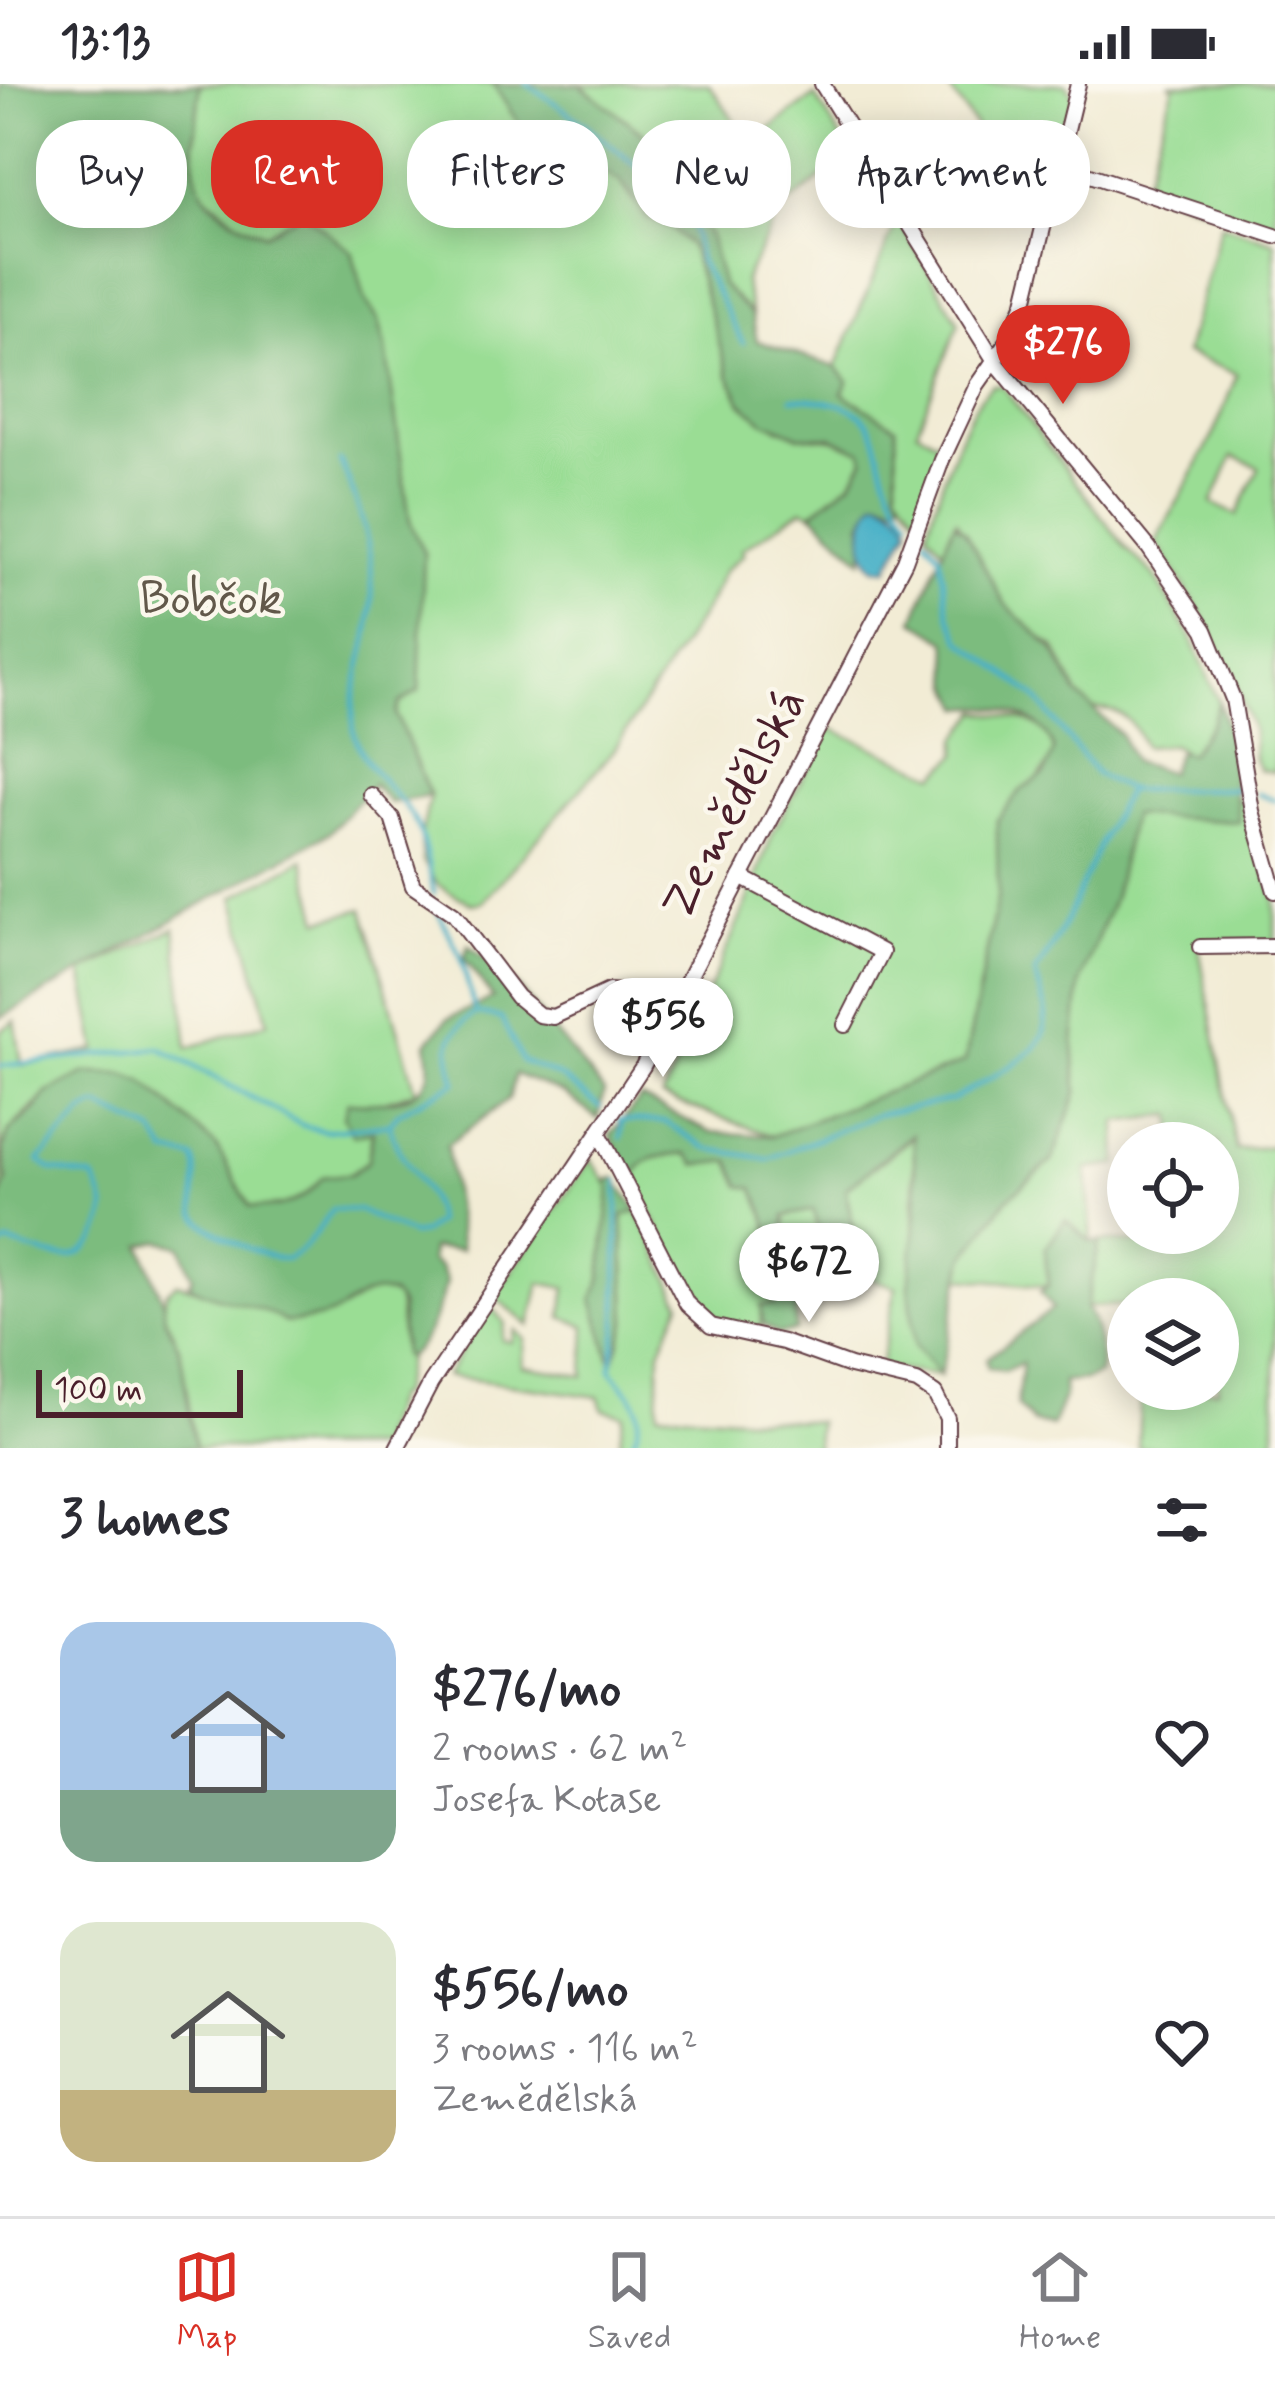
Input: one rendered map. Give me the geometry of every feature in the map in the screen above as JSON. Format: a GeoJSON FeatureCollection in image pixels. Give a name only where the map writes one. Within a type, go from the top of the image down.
{"type":"FeatureCollection","features":[{"type":"Feature","properties":{"kind":"street"},"geometry":{"type":"LineString","coordinates":[[822,84],[995,362],[1149,548],[1205,630],[1233,699],[1252,811],[1275,891]]}},
{"type":"Feature","properties":{"kind":"street","name":"Zemědělská"},"geometry":{"type":"LineString","coordinates":[[1069,120],[1078,84]]}},
{"type":"Feature","properties":{"kind":"street"},"geometry":{"type":"LineString","coordinates":[[1090,175],[1275,236]]}},
{"type":"Feature","properties":{"kind":"street","name":"Zemědělská"},"geometry":{"type":"LineString","coordinates":[[397,1448],[431,1382],[490,1290],[643,1066],[904,561],[977,385],[1010,338],[1025,302],[1042,228]]}},
{"type":"Feature","properties":{"kind":"street"},"geometry":{"type":"LineString","coordinates":[[370,795],[392,818],[413,886],[441,902],[538,1015],[553,1017],[609,991],[677,997]]}},
{"type":"Feature","properties":{"kind":"street"},"geometry":{"type":"LineString","coordinates":[[741,877],[882,952],[845,1024]]}},
{"type":"Feature","properties":{"kind":"street"},"geometry":{"type":"LineString","coordinates":[[1200,947],[1275,946]]}},
{"type":"Feature","properties":{"kind":"street"},"geometry":{"type":"LineString","coordinates":[[600,1135],[687,1304],[711,1326],[917,1382],[935,1394],[947,1418],[947,1448]]}},
{"type":"Feature","properties":{"kind":"green space","name":"Bobčok"},"geometry":{"type":"Polygon","coordinates":[[[0,84],[200,84],[194,158],[196,176],[211,201],[211,228],[252,228],[265,234],[275,228],[323,228],[352,252],[365,300],[379,321],[410,522],[424,553],[419,691],[400,703],[396,715],[430,796],[390,803],[373,785],[330,832],[0,1018],[0,84]]]}},
{"type":"Feature","properties":{"kind":"green space"},"geometry":{"type":"Polygon","coordinates":[[[200,84],[493,84],[517,120],[407,120],[407,228],[608,228],[608,175],[632,197],[632,228],[670,228],[690,246],[729,376],[742,403],[763,421],[799,436],[833,439],[862,451],[864,459],[852,481],[812,513],[803,509],[742,549],[744,554],[724,571],[709,603],[614,750],[483,902],[473,904],[447,891],[423,861],[421,836],[430,796],[396,715],[424,553],[410,522],[379,321],[365,300],[352,252],[251,228],[383,228],[383,120],[211,120],[211,200],[192,172],[200,84]]]}},
{"type":"Feature","properties":{"kind":"green space"},"geometry":{"type":"Polygon","coordinates":[[[493,84],[579,84],[632,125],[632,197],[608,175],[608,120],[517,120],[493,84]]]}},
{"type":"Feature","properties":{"kind":"green space"},"geometry":{"type":"Polygon","coordinates":[[[579,84],[709,84],[734,120],[632,120],[632,125],[579,84]]]}},
{"type":"Feature","properties":{"kind":"green space"},"geometry":{"type":"Polygon","coordinates":[[[946,84],[1066,84],[1075,97],[1067,120],[971,120],[946,84]]]}},
{"type":"Feature","properties":{"kind":"green space"},"geometry":{"type":"Polygon","coordinates":[[[1169,84],[1275,84],[1275,232],[1143,187],[1174,86],[1169,84]]]}},
{"type":"Feature","properties":{"kind":"green space"},"geometry":{"type":"Polygon","coordinates":[[[815,96],[830,120],[815,120],[815,183],[791,202],[791,120],[782,120],[815,96]]]}},
{"type":"Feature","properties":{"kind":"green space"},"geometry":{"type":"Polygon","coordinates":[[[1221,224],[1275,242],[1275,772],[1260,770],[1254,759],[1253,731],[1233,676],[1206,621],[1156,542],[1214,434],[1237,374],[1185,353],[1221,224]],[[1233,456],[1212,503],[1237,515],[1259,468],[1233,456]]]}},
{"type":"Feature","properties":{"kind":"green space"},"geometry":{"type":"Polygon","coordinates":[[[704,228],[771,228],[744,281],[752,315],[722,285],[704,228]]]}},
{"type":"Feature","properties":{"kind":"green space"},"geometry":{"type":"Polygon","coordinates":[[[704,228],[722,285],[752,315],[757,341],[836,367],[848,382],[842,393],[896,427],[897,490],[902,496],[898,504],[878,499],[862,523],[866,540],[862,560],[812,513],[852,481],[864,459],[862,451],[832,437],[799,436],[763,421],[742,403],[729,376],[690,245],[672,229],[704,228]]]}},
{"type":"Feature","properties":{"kind":"green space"},"geometry":{"type":"Polygon","coordinates":[[[894,228],[904,228],[959,323],[917,430],[936,441],[943,431],[947,433],[917,516],[897,490],[896,428],[842,393],[848,382],[836,367],[894,228]]]}},
{"type":"Feature","properties":{"kind":"green space"},"geometry":{"type":"Polygon","coordinates":[[[993,385],[1002,386],[1126,548],[1154,575],[1191,637],[1219,702],[1213,722],[1189,755],[1172,745],[1144,747],[1125,718],[1092,709],[1077,694],[1055,647],[1029,631],[1004,603],[956,520],[943,549],[927,531],[962,431],[993,385]]]}},
{"type":"Feature","properties":{"kind":"green space"},"geometry":{"type":"Polygon","coordinates":[[[954,523],[965,531],[1004,603],[1054,650],[1077,694],[1121,735],[1133,762],[1169,772],[1178,751],[1189,754],[1212,722],[1219,702],[1230,746],[1239,822],[1132,815],[1113,899],[1080,982],[1074,1043],[1077,1093],[1052,1161],[1007,1199],[965,1257],[940,1376],[915,1346],[909,1286],[917,1209],[913,1134],[845,1189],[859,1251],[830,1275],[813,1210],[785,1216],[788,1296],[796,1303],[796,1331],[778,1334],[763,1324],[761,1306],[775,1304],[774,1259],[753,1188],[741,1186],[730,1161],[696,1165],[688,1154],[647,1160],[634,1180],[610,1135],[641,1098],[710,1132],[773,1136],[965,1062],[998,895],[997,820],[1021,790],[1044,775],[1054,751],[1049,738],[1030,720],[1004,710],[963,708],[952,686],[947,641],[914,620],[954,523]]]}},
{"type":"Feature","properties":{"kind":"green space"},"geometry":{"type":"Polygon","coordinates":[[[979,711],[1034,724],[1043,730],[1054,751],[1038,778],[997,820],[998,895],[965,1062],[773,1136],[662,1097],[773,832],[830,728],[936,775],[958,754],[958,738],[979,711]]]}},
{"type":"Feature","properties":{"kind":"green space"},"geometry":{"type":"Polygon","coordinates":[[[1243,798],[1275,899],[1275,941],[1198,943],[1231,1122],[1174,1122],[1173,1115],[1107,1122],[1107,1166],[1087,1169],[1092,1242],[1065,1221],[1045,1249],[1048,1286],[961,1278],[965,1257],[1007,1199],[1052,1161],[1077,1093],[1074,1043],[1080,982],[1113,899],[1132,814],[1238,822],[1235,801],[1243,798]]]}},
{"type":"Feature","properties":{"kind":"green space"},"geometry":{"type":"Polygon","coordinates":[[[304,859],[320,920],[363,909],[416,1091],[376,1104],[368,1161],[351,1174],[323,1177],[291,1202],[250,1207],[216,1146],[189,1125],[47,1093],[5,1141],[5,1184],[0,1198],[0,1031],[15,1021],[22,1065],[97,1050],[82,972],[175,928],[188,1048],[268,1022],[234,897],[304,859]]]}},
{"type":"Feature","properties":{"kind":"green space"},"geometry":{"type":"Polygon","coordinates":[[[468,945],[516,984],[604,1092],[598,1119],[563,1093],[515,1074],[509,1099],[447,1145],[461,1250],[431,1249],[430,1261],[440,1268],[446,1283],[432,1324],[415,1351],[403,1356],[400,1305],[393,1295],[371,1293],[328,1315],[284,1322],[189,1284],[193,1277],[181,1246],[159,1241],[142,1245],[180,1350],[195,1448],[0,1448],[0,1198],[7,1180],[3,1149],[9,1131],[47,1093],[86,1073],[124,1074],[143,1081],[216,1146],[250,1207],[291,1202],[323,1177],[351,1174],[368,1161],[373,1131],[353,1136],[343,1117],[348,1102],[394,1100],[416,1092],[429,1074],[427,1043],[447,1019],[493,998],[464,959],[468,945]]]}},
{"type":"Feature","properties":{"kind":"green space"},"geometry":{"type":"Polygon","coordinates":[[[914,1136],[915,1345],[940,1376],[880,1367],[896,1287],[854,1273],[830,1286],[815,1309],[788,1296],[785,1216],[813,1210],[830,1274],[859,1251],[845,1189],[914,1136]]]}},
{"type":"Feature","properties":{"kind":"green space"},"geometry":{"type":"Polygon","coordinates":[[[1275,1146],[1275,1448],[1138,1448],[1140,1410],[1239,1410],[1239,1278],[1107,1278],[1107,1306],[1086,1307],[1100,1241],[1107,1241],[1107,1254],[1239,1254],[1239,1150],[1275,1146]]]}},
{"type":"Feature","properties":{"kind":"green space"},"geometry":{"type":"Polygon","coordinates":[[[689,1154],[696,1165],[730,1161],[741,1186],[753,1188],[760,1202],[772,1245],[775,1305],[762,1306],[761,1328],[730,1324],[701,1309],[634,1180],[648,1161],[689,1154]]]}},
{"type":"Feature","properties":{"kind":"green space"},"geometry":{"type":"Polygon","coordinates":[[[591,1159],[610,1188],[601,1280],[594,1299],[612,1362],[627,1323],[623,1215],[638,1211],[681,1303],[660,1351],[658,1412],[818,1422],[816,1448],[618,1448],[624,1415],[603,1409],[599,1397],[446,1376],[490,1304],[505,1323],[502,1340],[512,1342],[515,1330],[525,1339],[522,1366],[584,1376],[586,1326],[562,1317],[566,1288],[540,1283],[530,1326],[494,1296],[591,1159]]]}},
{"type":"Feature","properties":{"kind":"green space"},"geometry":{"type":"Polygon","coordinates":[[[615,1178],[638,1211],[623,1216],[627,1323],[612,1365],[593,1299],[601,1280],[607,1180],[615,1178]]]}},
{"type":"Feature","properties":{"kind":"green space"},"geometry":{"type":"Polygon","coordinates":[[[1065,1220],[1091,1242],[1100,1241],[1086,1307],[1098,1340],[1100,1367],[1099,1374],[1087,1380],[1063,1382],[1064,1397],[1052,1426],[1034,1423],[1017,1406],[1022,1363],[1004,1371],[988,1368],[986,1359],[1053,1309],[1040,1291],[1048,1286],[1045,1249],[1065,1220]]]}},
{"type":"Feature","properties":{"kind":"green space"},"geometry":{"type":"Polygon","coordinates":[[[177,1283],[268,1310],[284,1322],[334,1313],[371,1293],[398,1298],[403,1356],[407,1358],[400,1394],[394,1398],[377,1448],[195,1448],[180,1350],[163,1312],[166,1293],[177,1283]]]}},
{"type":"Feature","properties":{"kind":"water"},"geometry":{"type":"Polygon","coordinates":[[[877,499],[897,509],[910,527],[887,569],[874,568],[863,542],[864,523],[877,499]]]}},
{"type":"Feature","properties":{"kind":"waterway"},"geometry":{"type":"LineString","coordinates":[[527,84],[584,123],[680,202],[692,224],[699,260],[743,343]]}},
{"type":"Feature","properties":{"kind":"waterway"},"geometry":{"type":"LineString","coordinates":[[792,398],[852,409],[866,421],[894,494],[909,518]]}},
{"type":"Feature","properties":{"kind":"waterway"},"geometry":{"type":"LineString","coordinates":[[340,461],[363,523],[371,564],[372,608],[354,706],[354,731],[365,759],[419,830],[434,893]]}},
{"type":"Feature","properties":{"kind":"waterway"},"geometry":{"type":"LineString","coordinates":[[925,537],[940,555],[949,614],[962,641],[1034,695],[1096,774],[1128,790]]}},
{"type":"Feature","properties":{"kind":"waterway"},"geometry":{"type":"LineString","coordinates":[[619,1120],[665,1122],[709,1149],[768,1159],[876,1115],[952,1100],[1011,1066],[1034,1049],[1044,1034],[1046,1010],[1035,973],[1062,929],[1128,790],[1239,789]]}},
{"type":"Feature","properties":{"kind":"waterway"},"geometry":{"type":"LineString","coordinates":[[1258,794],[1275,800]]}},
{"type":"Feature","properties":{"kind":"waterway"},"geometry":{"type":"LineString","coordinates":[[437,910],[460,955],[475,1011]]}},
{"type":"Feature","properties":{"kind":"waterway"},"geometry":{"type":"LineString","coordinates":[[0,1247],[9,1243],[67,1257],[83,1252],[95,1240],[105,1206],[94,1178],[51,1170],[39,1161],[85,1112],[98,1106],[154,1132],[167,1153],[193,1158],[196,1214],[211,1228],[254,1251],[288,1258],[307,1243],[333,1209],[358,1210],[412,1235],[423,1233],[436,1222],[434,1209],[399,1150],[390,1124],[398,1113],[456,1082],[451,1043],[476,1013],[501,1018],[522,1061],[562,1078],[600,1107]]}},
{"type":"Feature","properties":{"kind":"waterway"},"geometry":{"type":"LineString","coordinates":[[0,1066],[160,1048],[304,1126],[325,1131],[390,1124]]}},
{"type":"Feature","properties":{"kind":"waterway"},"geometry":{"type":"LineString","coordinates":[[621,1138],[622,1122]]}},
{"type":"Feature","properties":{"kind":"waterway"},"geometry":{"type":"LineString","coordinates":[[618,1180],[617,1329],[611,1370],[637,1406],[638,1424],[630,1448]]}}]}
